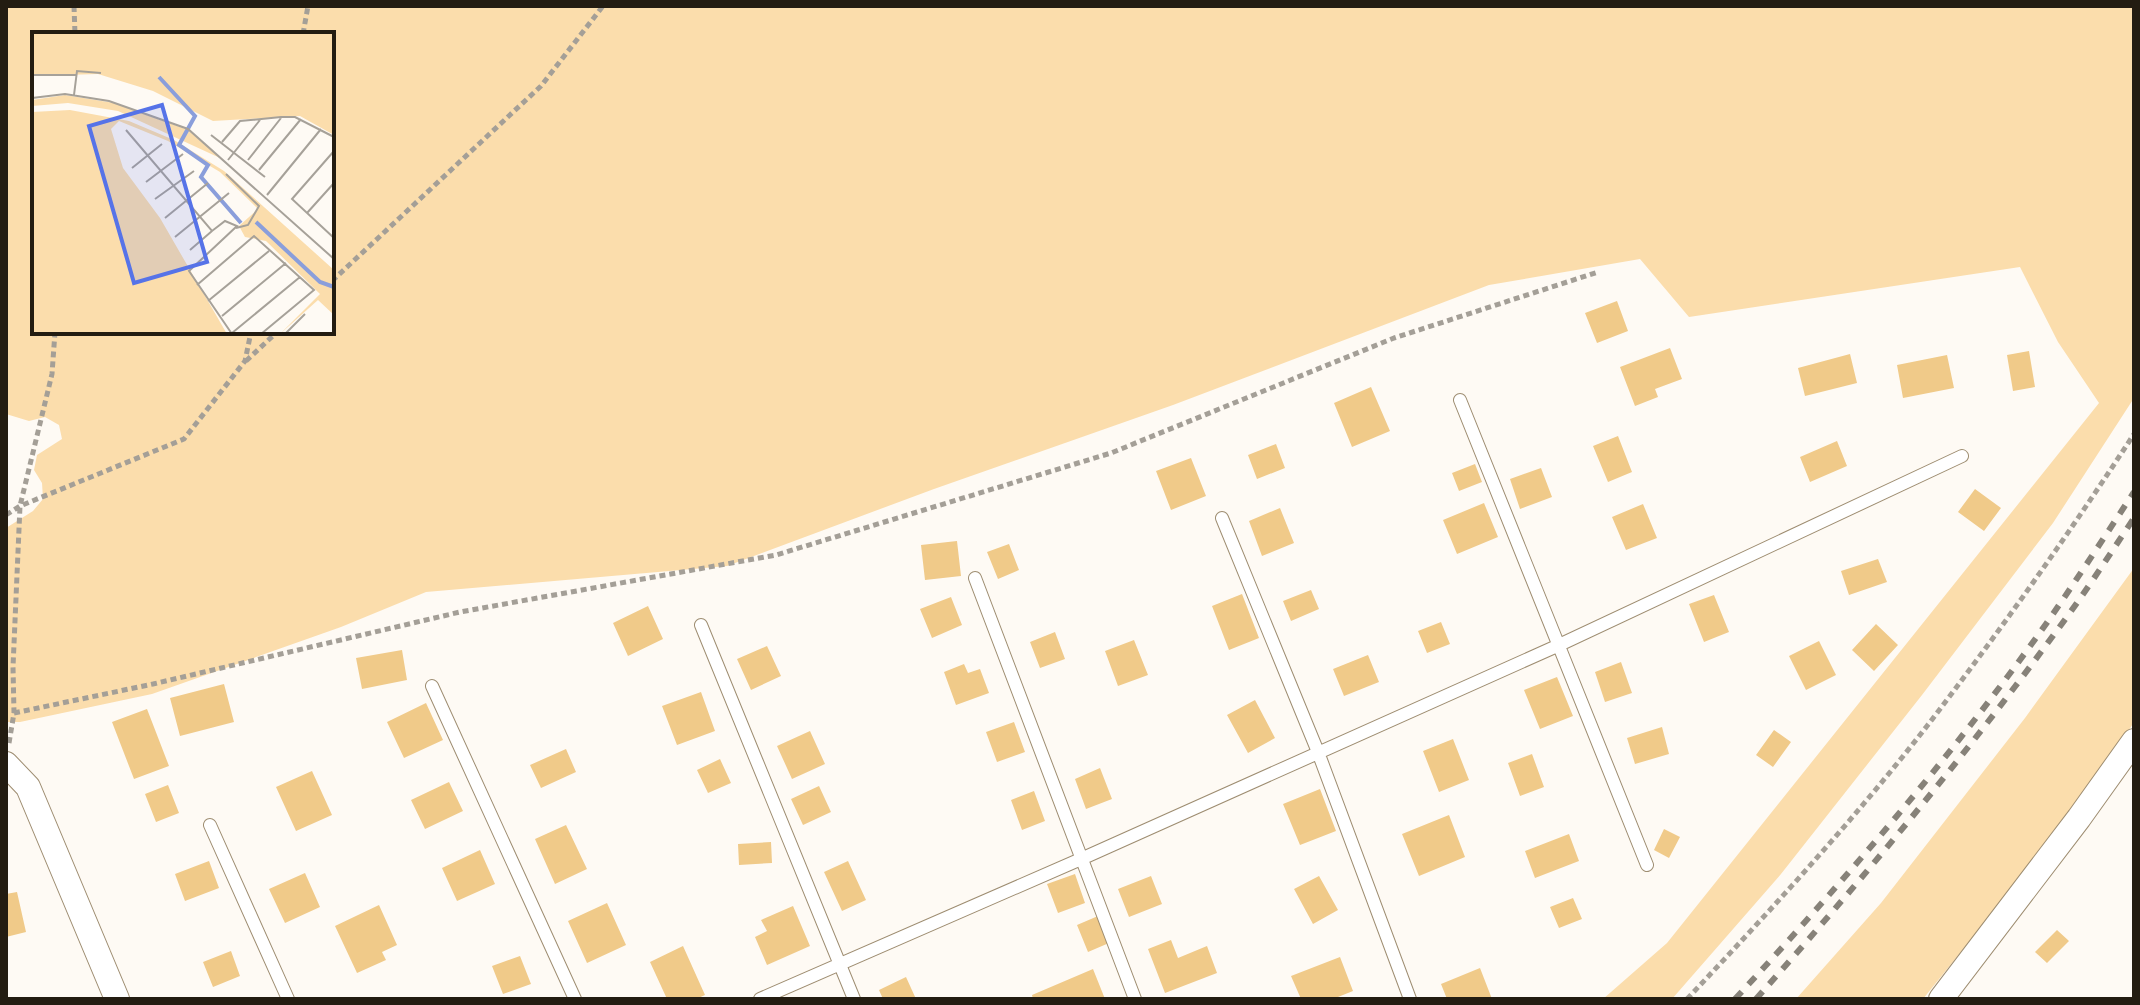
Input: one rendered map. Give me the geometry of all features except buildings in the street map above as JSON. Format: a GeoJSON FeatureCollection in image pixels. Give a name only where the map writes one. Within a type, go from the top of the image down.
{"type":"FeatureCollection","features":[{"type":"Feature","properties":{"kind":"street"},"geometry":{"type":"LineString","coordinates":[[1941,999],[2134,741]]}},
{"type":"Feature","properties":{"kind":"street"},"geometry":{"type":"LineString","coordinates":[[7,754],[28,787],[117,999]]}},
{"type":"Feature","properties":{"kind":"lane"},"geometry":{"type":"LineString","coordinates":[[1460,400],[1647,865]]}},
{"type":"Feature","properties":{"kind":"lane"},"geometry":{"type":"LineString","coordinates":[[760,999],[1557,646],[1962,456]]}},
{"type":"Feature","properties":{"kind":"lane"},"geometry":{"type":"LineString","coordinates":[[1222,518],[1318,752],[1410,999]]}},
{"type":"Feature","properties":{"kind":"lane"},"geometry":{"type":"LineString","coordinates":[[975,578],[1135,999]]}},
{"type":"Feature","properties":{"kind":"lane"},"geometry":{"type":"LineString","coordinates":[[701,625],[854,999]]}},
{"type":"Feature","properties":{"kind":"lane"},"geometry":{"type":"LineString","coordinates":[[432,686],[575,999]]}},
{"type":"Feature","properties":{"kind":"lane"},"geometry":{"type":"LineString","coordinates":[[210,825],[288,999]]}},
{"type":"Feature","properties":{"kind":"path"},"geometry":{"type":"LineString","coordinates":[[74,6],[75,32]]}},
{"type":"Feature","properties":{"kind":"path"},"geometry":{"type":"LineString","coordinates":[[303,32],[308,6]]}},
{"type":"Feature","properties":{"kind":"path"},"geometry":{"type":"LineString","coordinates":[[334,279],[541,86],[603,6]]}},
{"type":"Feature","properties":{"kind":"path"},"geometry":{"type":"LineString","coordinates":[[14,713],[153,684],[460,612],[776,555],[1111,453],[1394,338],[1598,272]]}},
{"type":"Feature","properties":{"kind":"path"},"geometry":{"type":"LineString","coordinates":[[7,754],[14,713],[20,506],[52,374],[55,334]]}},
{"type":"Feature","properties":{"kind":"path"},"geometry":{"type":"LineString","coordinates":[[245,361],[251,334]]}},
{"type":"Feature","properties":{"kind":"path"},"geometry":{"type":"LineString","coordinates":[[6,515],[20,506],[184,439],[245,361],[275,334]]}},
{"type":"Feature","properties":{"kind":"path"},"geometry":{"type":"LineString","coordinates":[[1687,999],[1790,889],[1925,727],[2069,533],[2134,434]]}},
{"type":"Feature","properties":{"kind":"shaded area"},"geometry":{"type":"Polygon","coordinates":[[[6,6],[2134,6],[2134,398],[2053,523],[1922,695],[1781,874],[1672,999],[1603,999],[1667,943],[2099,403],[2058,342],[2020,267],[1689,317],[1640,259],[1489,285],[1173,405],[727,566],[426,592],[341,627],[152,694],[20,722],[6,722],[6,528],[33,511],[43,499],[42,483],[34,470],[37,455],[62,439],[59,425],[45,417],[29,421],[6,414],[6,6]]]}},
{"type":"Feature","properties":{"kind":"shaded area"},"geometry":{"type":"Polygon","coordinates":[[[2134,568],[2134,722],[2059,830],[1923,999],[1796,999],[1881,903],[2025,718],[2134,568]]]}},
{"type":"Feature","properties":{"kind":"railway"},"geometry":{"type":"LineString","coordinates":[[1735,999],[1857,863],[1973,722],[2046,624],[2134,492]]}},
{"type":"Feature","properties":{"kind":"railway"},"geometry":{"type":"LineString","coordinates":[[1756,999],[1872,865],[1984,727],[2065,619],[2134,518]]}}]}
